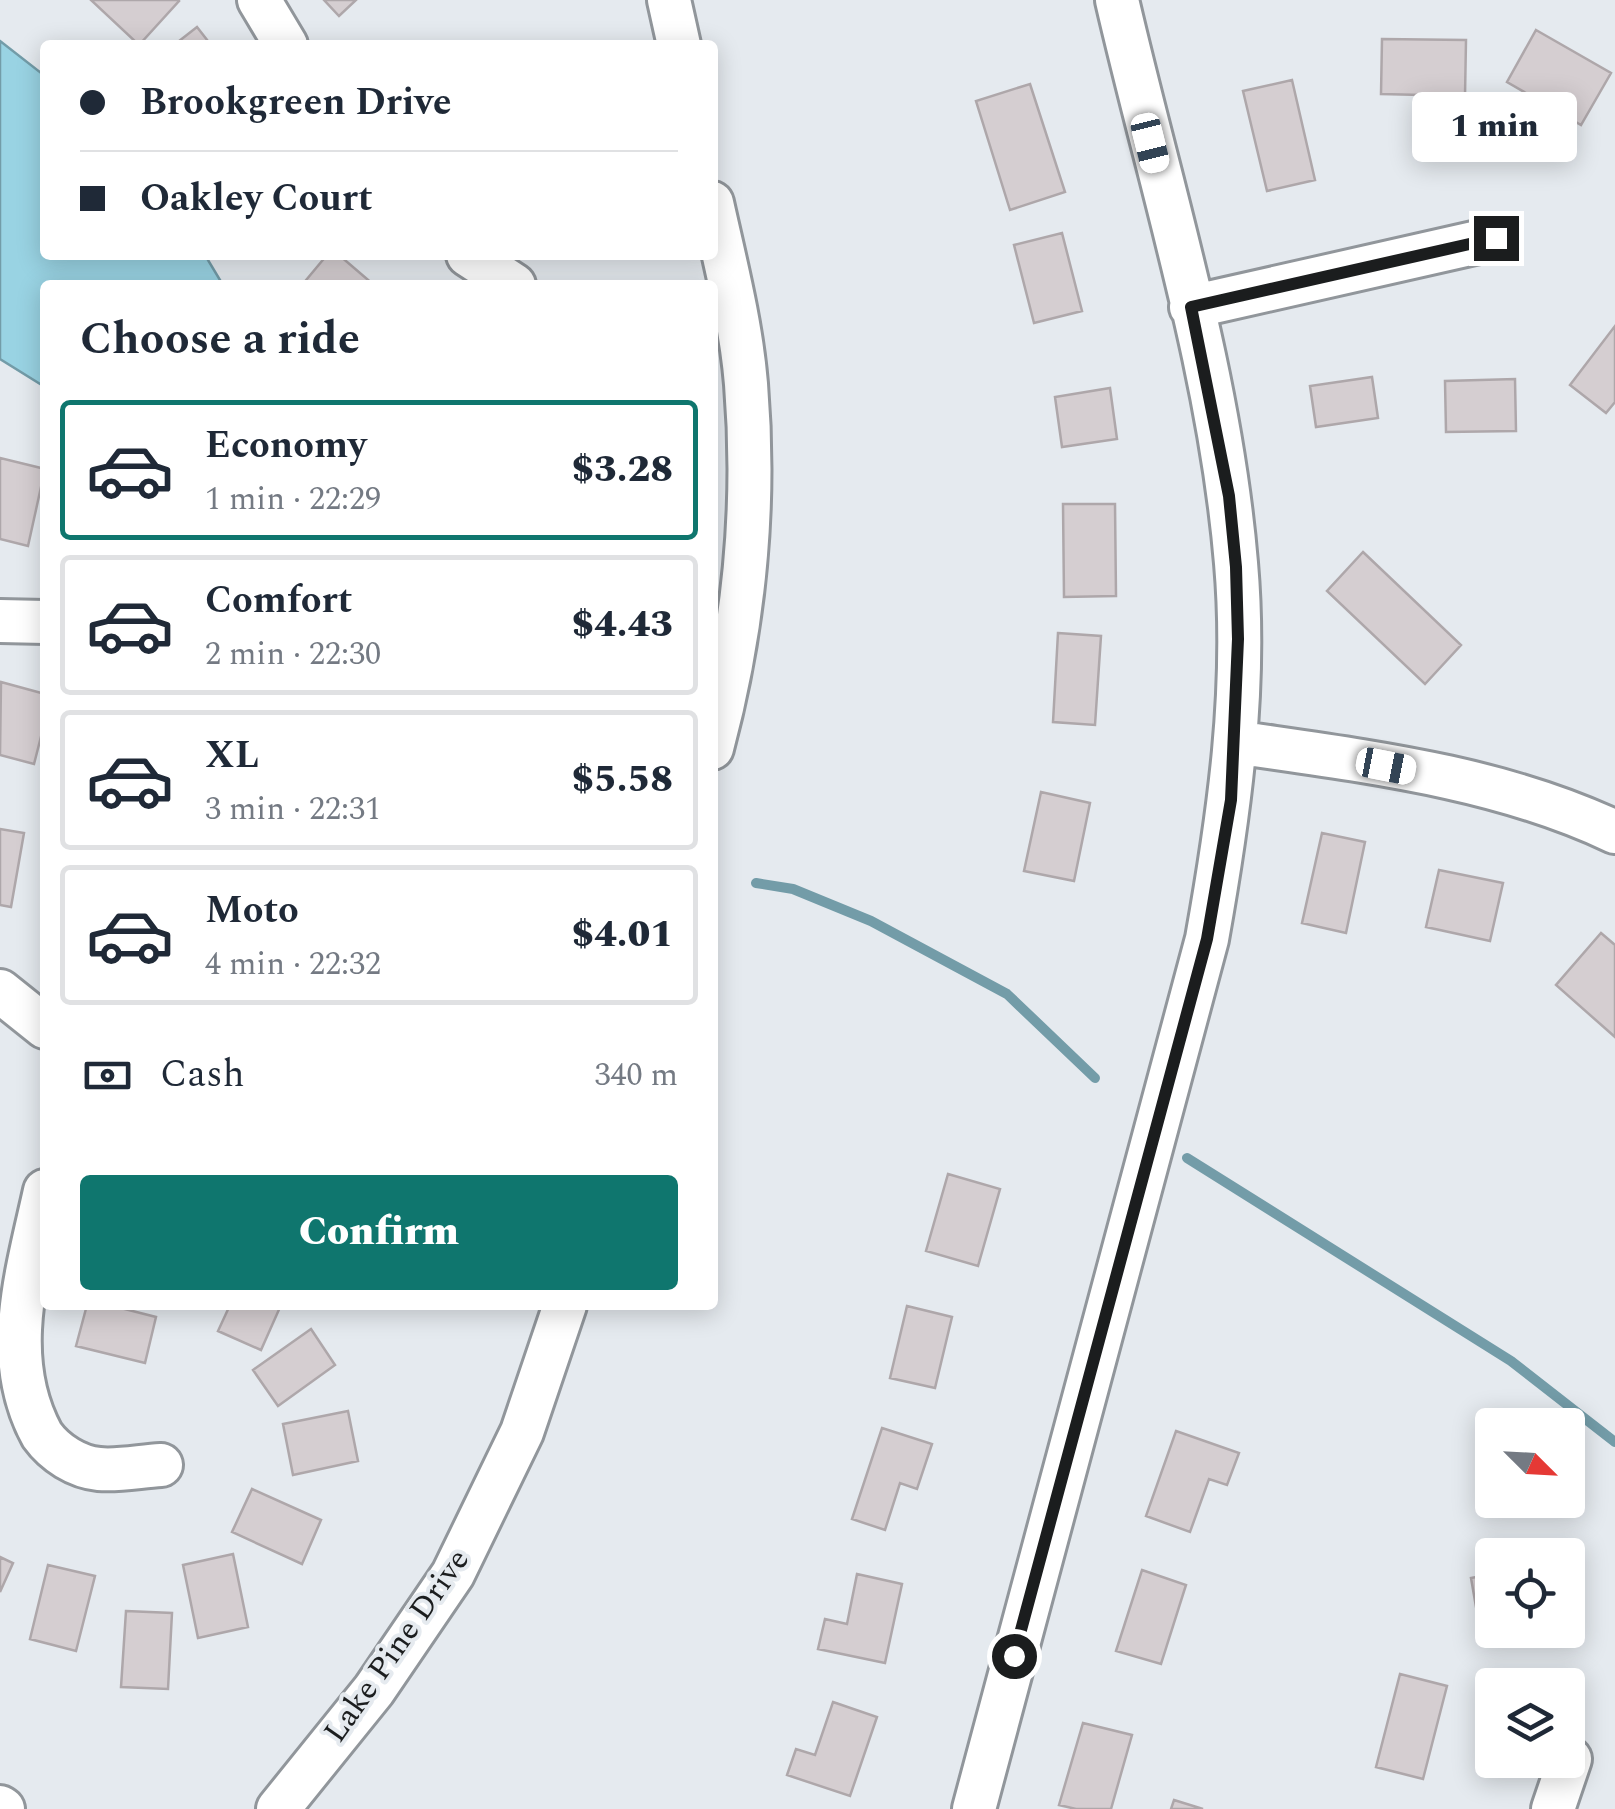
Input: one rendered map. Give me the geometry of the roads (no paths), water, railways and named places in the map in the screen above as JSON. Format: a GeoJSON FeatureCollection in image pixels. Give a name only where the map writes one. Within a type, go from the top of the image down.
{"type":"FeatureCollection","features":[{"type":"Feature","properties":{"kind":"street"},"geometry":{"type":"LineString","coordinates":[[259,0],[283,40]]}},
{"type":"Feature","properties":{"kind":"street"},"geometry":{"type":"LineString","coordinates":[[669,0],[678,40]]}},
{"type":"Feature","properties":{"kind":"street"},"geometry":{"type":"LineString","coordinates":[[974,1809],[1207,939],[1231,800],[1238,639],[1235,549],[1212,402],[1117,0]]}},
{"type":"Feature","properties":{"kind":"street"},"geometry":{"type":"LineString","coordinates":[[718,230],[746,383],[749,509],[742,607],[718,720]]}},
{"type":"Feature","properties":{"kind":"street"},"geometry":{"type":"LineString","coordinates":[[1191,307],[1496,238]]}},
{"type":"Feature","properties":{"kind":"street"},"geometry":{"type":"LineString","coordinates":[[476,260],[506,280]]}},
{"type":"Feature","properties":{"kind":"street"},"geometry":{"type":"LineString","coordinates":[[0,621],[40,622]]}},
{"type":"Feature","properties":{"kind":"street"},"geometry":{"type":"LineString","coordinates":[[1235,742],[1358,760],[1500,790],[1548,804],[1615,832]]}},
{"type":"Feature","properties":{"kind":"street"},"geometry":{"type":"LineString","coordinates":[[0,991],[40,1023]]}},
{"type":"Feature","properties":{"kind":"street"},"geometry":{"type":"LineString","coordinates":[[40,1213],[15,1322],[13,1357],[19,1391],[33,1422],[51,1447],[80,1465],[101,1470],[160,1465]]}},
{"type":"Feature","properties":{"kind":"street","name":"Lake Pine Drive"},"geometry":{"type":"LineString","coordinates":[[278,1809],[374,1690],[453,1574],[522,1432],[563,1310]]}},
{"type":"Feature","properties":{"kind":"street"},"geometry":{"type":"LineString","coordinates":[[1553,1809],[1564,1778]]}},
{"type":"Feature","properties":{"kind":"water"},"geometry":{"type":"Polygon","coordinates":[[[0,41],[40,72],[40,260],[208,260],[220,280],[40,280],[40,384],[0,359],[0,41]]]}},
{"type":"Feature","properties":{"kind":"waterway"},"geometry":{"type":"LineString","coordinates":[[756,883],[793,889],[871,921],[1007,994],[1095,1078]]}},
{"type":"Feature","properties":{"kind":"waterway"},"geometry":{"type":"LineString","coordinates":[[1187,1158],[1511,1361],[1615,1442]]}}]}
